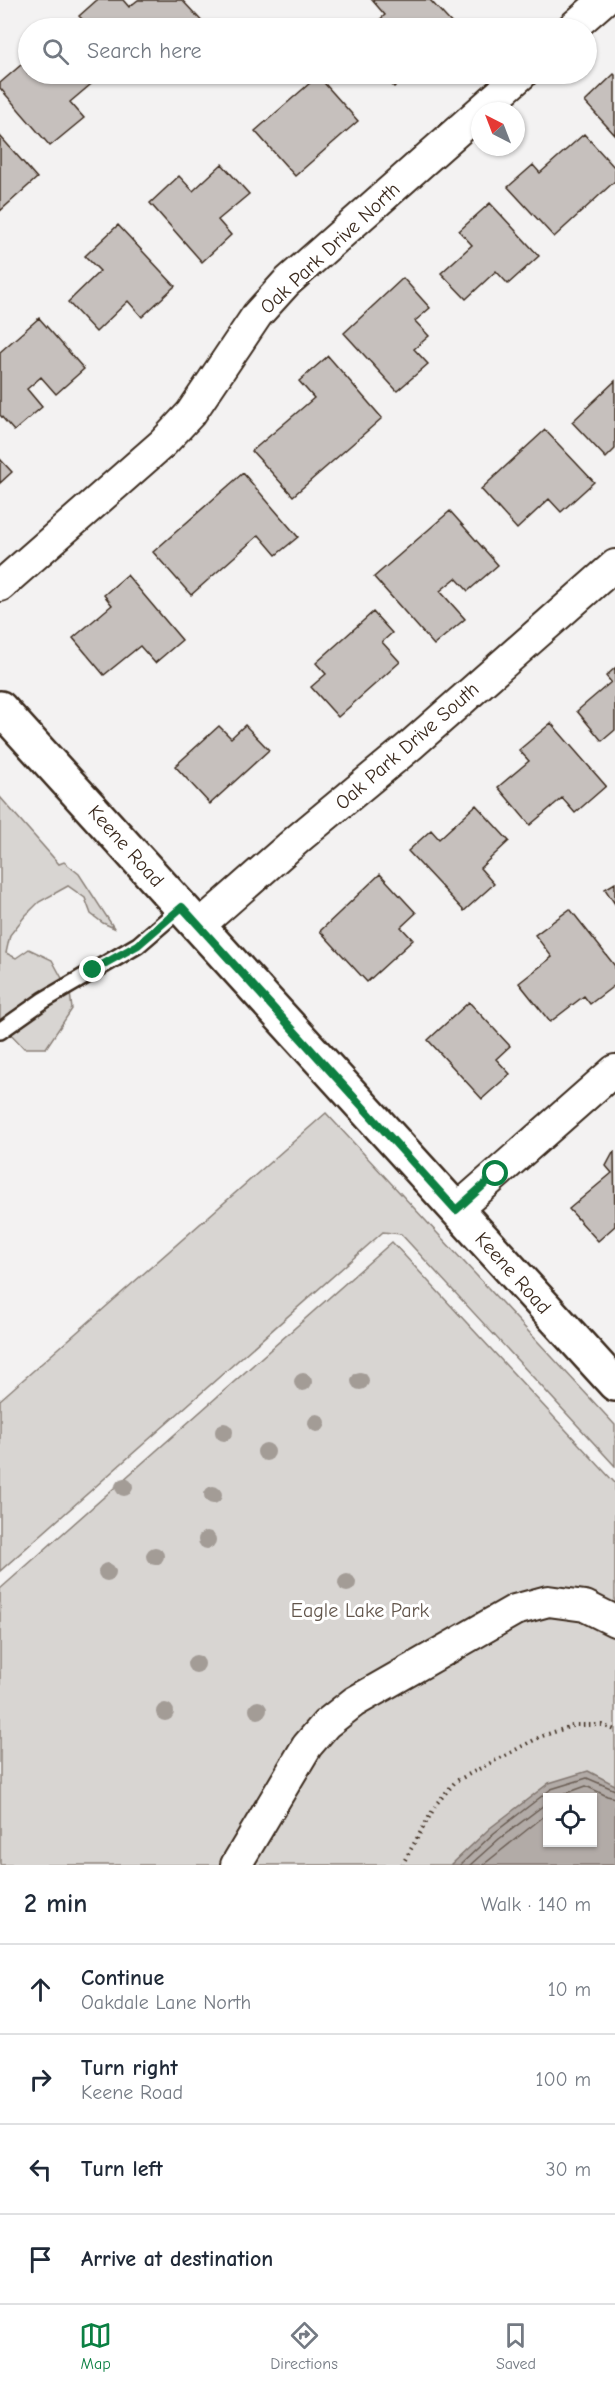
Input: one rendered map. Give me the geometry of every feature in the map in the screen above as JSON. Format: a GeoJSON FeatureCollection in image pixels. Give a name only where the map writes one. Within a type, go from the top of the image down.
{"type":"FeatureCollection","features":[{"type":"Feature","properties":{"kind":"main road","name":"Keene Road"},"geometry":{"type":"LineString","coordinates":[[0,708],[615,1384]]}},
{"type":"Feature","properties":{"kind":"street"},"geometry":{"type":"LineString","coordinates":[[583,18],[604,0]]}},
{"type":"Feature","properties":{"kind":"street","name":"Oak Park Drive North"},"geometry":{"type":"LineString","coordinates":[[0,586],[163,443],[191,413],[256,315],[286,283],[511,84]]}},
{"type":"Feature","properties":{"kind":"street","name":"Oak Park Drive South"},"geometry":{"type":"LineString","coordinates":[[190,917],[299,838],[410,746],[615,565]]}},
{"type":"Feature","properties":{"kind":"street"},"geometry":{"type":"LineString","coordinates":[[456,1210],[615,1070]]}},
{"type":"Feature","properties":{"kind":"street"},"geometry":{"type":"LineString","coordinates":[[236,1865],[307,1746],[326,1724],[354,1702],[515,1610],[548,1601],[585,1606],[615,1621]]}},
{"type":"Feature","properties":{"kind":"lane"},"geometry":{"type":"LineString","coordinates":[[0,1031],[44,1000],[190,917]]}},
{"type":"Feature","properties":{"kind":"path"},"geometry":{"type":"LineString","coordinates":[[402,1865],[437,1803],[456,1781],[542,1736],[575,1725],[602,1725],[615,1730]]}},
{"type":"Feature","properties":{"kind":"green space"},"geometry":{"type":"Polygon","coordinates":[[[0,797],[59,864],[64,862],[79,874],[114,928],[91,914],[85,898],[68,886],[39,902],[10,935],[6,953],[16,958],[29,949],[52,960],[70,993],[72,1009],[46,1048],[24,1048],[0,1026],[0,797]]]}},
{"type":"Feature","properties":{"kind":"green space"},"geometry":{"type":"Polygon","coordinates":[[[326,1113],[615,1425],[615,1466],[401,1234],[383,1232],[0,1571],[0,1400],[326,1113]]]}},
{"type":"Feature","properties":{"kind":"green space","name":"Eagle Lake Park"},"geometry":{"type":"Polygon","coordinates":[[[392,1242],[615,1483],[615,1865],[0,1865],[0,1589],[392,1242]]]}},
{"type":"Feature","properties":{"kind":"water"},"geometry":{"type":"Polygon","coordinates":[[[588,1771],[615,1785],[615,1865],[451,1865],[490,1828],[549,1783],[588,1771]]]}},
{"type":"Feature","properties":{"kind":"building"},"geometry":{"type":"Polygon","coordinates":[[[97,0],[123,0],[129,7],[138,0],[182,0],[199,18],[81,18],[79,16],[97,0]]]}},
{"type":"Feature","properties":{"kind":"building"},"geometry":{"type":"Polygon","coordinates":[[[372,0],[430,0],[447,18],[382,18],[385,15],[372,0]]]}},
{"type":"Feature","properties":{"kind":"building"},"geometry":{"type":"Polygon","coordinates":[[[18,68],[18,84],[91,84],[70,102],[84,118],[50,146],[0,88],[0,83],[18,68]]]}},
{"type":"Feature","properties":{"kind":"building"},"geometry":{"type":"Polygon","coordinates":[[[615,75],[615,135],[585,102],[615,75]]]}},
{"type":"Feature","properties":{"kind":"building"},"geometry":{"type":"Polygon","coordinates":[[[309,84],[325,84],[358,121],[295,176],[255,131],[309,84]]]}},
{"type":"Feature","properties":{"kind":"building"},"geometry":{"type":"Polygon","coordinates":[[[584,134],[615,168],[615,181],[554,237],[508,187],[533,165],[540,173],[584,134]]]}},
{"type":"Feature","properties":{"kind":"building"},"geometry":{"type":"Polygon","coordinates":[[[0,136],[37,178],[0,211],[0,136]]]}},
{"type":"Feature","properties":{"kind":"building"},"geometry":{"type":"Polygon","coordinates":[[[222,164],[249,194],[218,220],[231,235],[202,262],[150,203],[179,176],[193,191],[222,164]]]}},
{"type":"Feature","properties":{"kind":"building"},"geometry":{"type":"Polygon","coordinates":[[[490,203],[539,256],[508,284],[496,271],[466,299],[441,273],[472,245],[459,231],[490,203]]]}},
{"type":"Feature","properties":{"kind":"building"},"geometry":{"type":"Polygon","coordinates":[[[118,225],[175,286],[142,317],[128,301],[96,332],[68,302],[100,271],[85,256],[118,225]]]}},
{"type":"Feature","properties":{"kind":"building"},"geometry":{"type":"Polygon","coordinates":[[[403,278],[430,308],[415,321],[429,336],[414,349],[428,364],[397,391],[344,333],[403,278]]]}},
{"type":"Feature","properties":{"kind":"building"},"geometry":{"type":"Polygon","coordinates":[[[39,318],[84,369],[56,394],[41,377],[27,389],[42,407],[14,431],[0,415],[0,352],[39,318]]]}},
{"type":"Feature","properties":{"kind":"building"},"geometry":{"type":"Polygon","coordinates":[[[328,356],[382,418],[293,496],[252,451],[314,398],[299,381],[328,356]]]}},
{"type":"Feature","properties":{"kind":"building"},"geometry":{"type":"Polygon","coordinates":[[[615,381],[615,449],[606,458],[572,422],[615,381]]]}},
{"type":"Feature","properties":{"kind":"building"},"geometry":{"type":"Polygon","coordinates":[[[545,430],[594,482],[561,512],[549,499],[517,529],[481,489],[545,430]]]}},
{"type":"Feature","properties":{"kind":"building"},"geometry":{"type":"Polygon","coordinates":[[[0,459],[12,472],[0,483],[0,459]]]}},
{"type":"Feature","properties":{"kind":"building"},"geometry":{"type":"Polygon","coordinates":[[[243,473],[298,537],[276,555],[259,535],[191,595],[153,552],[243,473]]]}},
{"type":"Feature","properties":{"kind":"building"},"geometry":{"type":"Polygon","coordinates":[[[450,511],[498,565],[468,591],[456,578],[440,591],[465,619],[434,645],[374,577],[450,511]]]}},
{"type":"Feature","properties":{"kind":"building"},"geometry":{"type":"Polygon","coordinates":[[[127,575],[182,640],[155,663],[140,646],[104,675],[73,638],[112,605],[104,595],[127,575]]]}},
{"type":"Feature","properties":{"kind":"building"},"geometry":{"type":"Polygon","coordinates":[[[373,612],[392,633],[382,642],[400,662],[338,717],[311,687],[326,674],[316,663],[373,612]]]}},
{"type":"Feature","properties":{"kind":"building"},"geometry":{"type":"Polygon","coordinates":[[[615,668],[615,730],[602,741],[577,711],[611,682],[606,676],[615,668]]]}},
{"type":"Feature","properties":{"kind":"building"},"geometry":{"type":"Polygon","coordinates":[[[551,723],[606,786],[575,813],[562,798],[530,825],[498,787],[529,761],[519,750],[551,723]]]}},
{"type":"Feature","properties":{"kind":"building"},"geometry":{"type":"Polygon","coordinates":[[[245,725],[269,750],[210,804],[175,766],[219,726],[231,738],[245,725]]]}},
{"type":"Feature","properties":{"kind":"building"},"geometry":{"type":"Polygon","coordinates":[[[476,805],[509,841],[480,868],[494,884],[464,911],[408,851],[431,830],[439,839],[476,805]]]}},
{"type":"Feature","properties":{"kind":"building"},"geometry":{"type":"Polygon","coordinates":[[[380,874],[416,913],[401,927],[413,940],[367,982],[320,931],[380,874]]]}},
{"type":"Feature","properties":{"kind":"building"},"geometry":{"type":"Polygon","coordinates":[[[615,883],[615,904],[605,889],[615,883]]]}},
{"type":"Feature","properties":{"kind":"building"},"geometry":{"type":"Polygon","coordinates":[[[570,909],[615,966],[615,985],[590,1004],[584,996],[550,1022],[519,983],[552,957],[535,935],[570,909]]]}},
{"type":"Feature","properties":{"kind":"building"},"geometry":{"type":"Polygon","coordinates":[[[469,1002],[510,1046],[496,1059],[510,1074],[482,1099],[428,1040],[469,1002]]]}},
{"type":"Feature","properties":{"kind":"building"},"geometry":{"type":"Polygon","coordinates":[[[614,1151],[615,1226],[598,1241],[569,1209],[612,1173],[606,1166],[614,1151]]]}},
{"type":"Feature","properties":{"kind":"route"},"geometry":{"type":"LineString","coordinates":[[93,970],[138,945],[182,907],[456,1210],[496,1174]]}}]}
